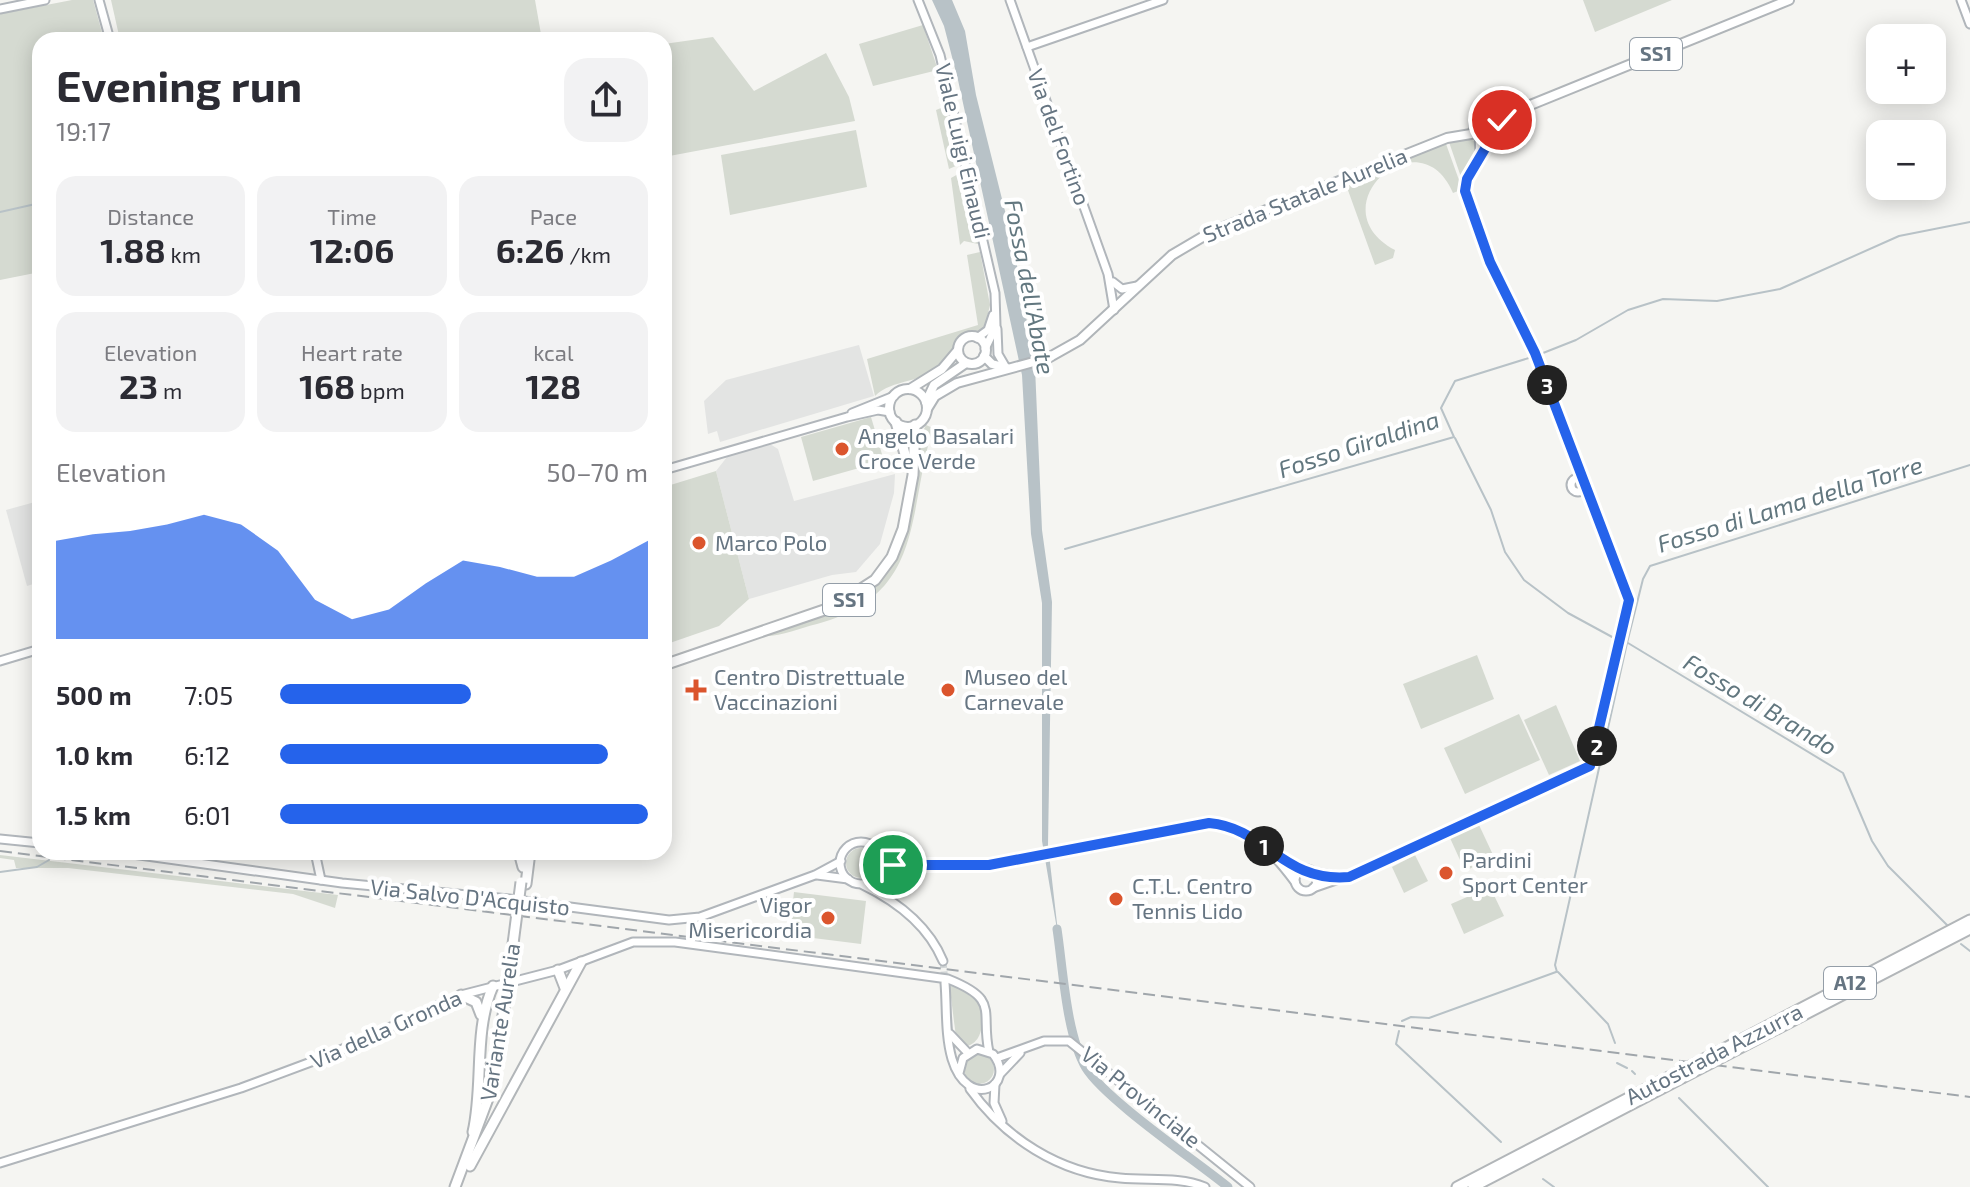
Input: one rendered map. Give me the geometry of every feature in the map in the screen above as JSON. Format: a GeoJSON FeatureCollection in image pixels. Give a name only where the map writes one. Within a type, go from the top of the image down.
{"type":"FeatureCollection","features":[{"type":"Feature","properties":{"kind":"highway","name":"SS1"},"geometry":{"type":"LineString","coordinates":[[672,659],[832,602],[854,590],[872,574],[895,537],[905,492],[908,458],[896,422]]}},
{"type":"Feature","properties":{"kind":"highway","name":"SS1"},"geometry":{"type":"LineString","coordinates":[[672,659],[833,607],[875,580],[892,557],[903,529],[913,475],[915,425]]}},
{"type":"Feature","properties":{"kind":"highway","name":"Variante Aurelia"},"geometry":{"type":"LineString","coordinates":[[524,860],[524,883]]}},
{"type":"Feature","properties":{"kind":"highway","name":"Variante Aurelia"},"geometry":{"type":"LineString","coordinates":[[458,1187],[495,1096],[525,860]]}},
{"type":"Feature","properties":{"kind":"highway","name":"Autostrada Azzurra"},"geometry":{"type":"LineString","coordinates":[[1473,1187],[1682,1078],[1970,920]]}},
{"type":"Feature","properties":{"kind":"highway","name":"Autostrada Azzurra"},"geometry":{"type":"LineString","coordinates":[[1457,1187],[1659,1082],[1970,929]]}},
{"type":"Feature","properties":{"kind":"highway"},"geometry":{"type":"LineString","coordinates":[[466,1168],[581,962]]}},
{"type":"Feature","properties":{"kind":"highway"},"geometry":{"type":"LineString","coordinates":[[558,970],[565,988]]}},
{"type":"Feature","properties":{"kind":"highway"},"geometry":{"type":"LineString","coordinates":[[466,1168],[478,1102],[482,1019],[493,986]]}},
{"type":"Feature","properties":{"kind":"highway"},"geometry":{"type":"LineString","coordinates":[[461,995],[476,1002],[482,1019]]}},
{"type":"Feature","properties":{"kind":"main road","name":"SS1"},"geometry":{"type":"LineString","coordinates":[[1476,120],[1482,115],[1523,108],[1789,0]]}},
{"type":"Feature","properties":{"kind":"main road","name":"SS1"},"geometry":{"type":"LineString","coordinates":[[1478,134],[1494,131],[1523,108]]}},
{"type":"Feature","properties":{"kind":"main road"},"geometry":{"type":"LineString","coordinates":[[1490,115],[1494,131]]}},
{"type":"Feature","properties":{"kind":"main road"},"geometry":{"type":"LineString","coordinates":[[1476,120],[1478,134]]}},
{"type":"Feature","properties":{"kind":"main road","name":"Strada Statale Aurelia"},"geometry":{"type":"LineString","coordinates":[[957,383],[1040,360],[1089,334],[1172,255],[1211,232],[1447,138],[1476,120]]}},
{"type":"Feature","properties":{"kind":"main road","name":"Strada Statale Aurelia"},"geometry":{"type":"LineString","coordinates":[[1447,138],[1478,134]]}},
{"type":"Feature","properties":{"kind":"main road"},"geometry":{"type":"LineString","coordinates":[[890,412],[894,396],[942,369],[963,340],[977,338],[983,356],[992,364],[1012,368]]}},
{"type":"Feature","properties":{"kind":"main road"},"geometry":{"type":"LineString","coordinates":[[958,350],[966,363]]}},
{"type":"Feature","properties":{"kind":"main road"},"geometry":{"type":"LineString","coordinates":[[896,422],[905,427],[923,420],[934,385],[966,363],[983,356]]}},
{"type":"Feature","properties":{"kind":"main road"},"geometry":{"type":"LineString","coordinates":[[926,406],[938,394],[957,383],[983,356]]}},
{"type":"Feature","properties":{"kind":"main road"},"geometry":{"type":"LineString","coordinates":[[910,389],[920,394],[926,406]]}},
{"type":"Feature","properties":{"kind":"main road","name":"SS1"},"geometry":{"type":"LineString","coordinates":[[890,412],[896,422]]}},
{"type":"Feature","properties":{"kind":"street"},"geometry":{"type":"LineString","coordinates":[[0,9],[45,0]]}},
{"type":"Feature","properties":{"kind":"street"},"geometry":{"type":"LineString","coordinates":[[99,0],[108,32]]}},
{"type":"Feature","properties":{"kind":"street","name":"Viale Luigi Einaudi"},"geometry":{"type":"LineString","coordinates":[[918,0],[940,55],[985,246],[995,305],[998,356],[1012,368]]}},
{"type":"Feature","properties":{"kind":"street","name":"Via del Fortino"},"geometry":{"type":"LineString","coordinates":[[1010,0],[1108,274],[1116,291],[1125,300]]}},
{"type":"Feature","properties":{"kind":"street"},"geometry":{"type":"LineString","coordinates":[[1027,47],[1163,0]]}},
{"type":"Feature","properties":{"kind":"street"},"geometry":{"type":"LineString","coordinates":[[1961,0],[1970,24]]}},
{"type":"Feature","properties":{"kind":"street"},"geometry":{"type":"LineString","coordinates":[[1278,859],[1302,891],[1313,888],[1349,877],[1590,766],[1630,609],[1617,564],[1582,486],[1536,357],[1490,262],[1466,194],[1465,183],[1494,131]]}},
{"type":"Feature","properties":{"kind":"street"},"geometry":{"type":"LineString","coordinates":[[1477,164],[1481,150],[1478,134]]}},
{"type":"Feature","properties":{"kind":"street"},"geometry":{"type":"LineString","coordinates":[[1114,310],[1116,291],[1139,285]]}},
{"type":"Feature","properties":{"kind":"street"},"geometry":{"type":"LineString","coordinates":[[977,338],[989,328],[995,305]]}},
{"type":"Feature","properties":{"kind":"street","name":"Viale Luigi Einaudi"},"geometry":{"type":"LineString","coordinates":[[983,356],[996,326]]}},
{"type":"Feature","properties":{"kind":"street"},"geometry":{"type":"LineString","coordinates":[[847,417],[894,396]]}},
{"type":"Feature","properties":{"kind":"street"},"geometry":{"type":"LineString","coordinates":[[672,468],[847,417],[878,410],[890,412]]}},
{"type":"Feature","properties":{"kind":"street"},"geometry":{"type":"LineString","coordinates":[[1572,456],[1571,489],[1582,486]]}},
{"type":"Feature","properties":{"kind":"street"},"geometry":{"type":"LineString","coordinates":[[1572,481],[1582,486]]}},
{"type":"Feature","properties":{"kind":"street"},"geometry":{"type":"LineString","coordinates":[[0,661],[32,651]]}},
{"type":"Feature","properties":{"kind":"street"},"geometry":{"type":"LineString","coordinates":[[862,884],[880,871],[909,864],[979,865],[1021,860],[1209,823],[1236,828],[1278,859],[1302,870],[1328,877],[1349,877]]}},
{"type":"Feature","properties":{"kind":"street"},"geometry":{"type":"LineString","coordinates":[[0,839],[32,842]]}},
{"type":"Feature","properties":{"kind":"street"},"geometry":{"type":"LineString","coordinates":[[909,864],[866,843],[856,843],[845,851],[841,861],[848,879],[892,899],[929,934],[943,961]]}},
{"type":"Feature","properties":{"kind":"street"},"geometry":{"type":"LineString","coordinates":[[877,849],[880,871],[892,899]]}},
{"type":"Feature","properties":{"kind":"street","name":"Via Salvo D'Acquisto"},"geometry":{"type":"LineString","coordinates":[[176,860],[669,920],[700,917],[815,875],[841,861]]}},
{"type":"Feature","properties":{"kind":"street"},"geometry":{"type":"LineString","coordinates":[[317,860],[321,880]]}},
{"type":"Feature","properties":{"kind":"street"},"geometry":{"type":"LineString","coordinates":[[1295,882],[1302,870]]}},
{"type":"Feature","properties":{"kind":"street"},"geometry":{"type":"LineString","coordinates":[[1313,872],[1316,878],[1313,888]]}},
{"type":"Feature","properties":{"kind":"street","name":"Via Salvo D'Acquisto"},"geometry":{"type":"LineString","coordinates":[[815,875],[848,879]]}},
{"type":"Feature","properties":{"kind":"street","name":"Via della Gronda"},"geometry":{"type":"LineString","coordinates":[[0,1163],[265,1079],[327,1056],[461,995],[558,970],[626,944],[653,940],[938,977],[955,982],[978,996],[988,1012],[989,1052]]}},
{"type":"Feature","properties":{"kind":"street"},"geometry":{"type":"LineString","coordinates":[[945,983],[952,1059],[959,1073],[970,1089],[1030,1147],[1061,1165],[1099,1175],[1179,1180],[1205,1187]]}},
{"type":"Feature","properties":{"kind":"street"},"geometry":{"type":"LineString","coordinates":[[959,1073],[961,1061],[972,1051],[988,1026]]}},
{"type":"Feature","properties":{"kind":"street"},"geometry":{"type":"LineString","coordinates":[[949,1032],[958,1045],[972,1051],[989,1052],[997,1058],[1000,1075],[995,1084],[994,1103],[1003,1123]]}},
{"type":"Feature","properties":{"kind":"street","name":"Via Provinciale"},"geometry":{"type":"LineString","coordinates":[[997,1058],[1022,1052],[1052,1039],[1069,1041],[1250,1187]]}},
{"type":"Feature","properties":{"kind":"street","name":"Via Provinciale"},"geometry":{"type":"LineString","coordinates":[[1000,1075],[1022,1052]]}},
{"type":"Feature","properties":{"kind":"street"},"geometry":{"type":"LineString","coordinates":[[970,1089],[986,1090],[995,1084]]}},
{"type":"Feature","properties":{"kind":"shaded area"},"geometry":{"type":"Polygon","coordinates":[[[72,0],[93,0],[102,32],[32,32],[32,274],[0,280],[0,14],[72,0]]]}},
{"type":"Feature","properties":{"kind":"shaded area"},"geometry":{"type":"Polygon","coordinates":[[[111,0],[535,0],[541,32],[118,32],[111,0]]]}},
{"type":"Feature","properties":{"kind":"shaded area"},"geometry":{"type":"Polygon","coordinates":[[[932,0],[952,0],[965,31],[976,95],[1013,243],[1035,367],[1042,530],[1052,602],[1048,845],[1059,941],[1042,841],[1042,603],[1031,534],[1022,375],[958,80],[944,26],[932,0]]]}},
{"type":"Feature","properties":{"kind":"shaded area"},"geometry":{"type":"Polygon","coordinates":[[[1583,0],[1672,0],[1595,32],[1583,0]]]}},
{"type":"Feature","properties":{"kind":"shaded area"},"geometry":{"type":"Polygon","coordinates":[[[923,25],[938,70],[873,86],[859,44],[923,25]]]}},
{"type":"Feature","properties":{"kind":"shaded area"},"geometry":{"type":"Polygon","coordinates":[[[713,37],[754,91],[826,53],[849,97],[855,121],[672,155],[672,43],[713,37]]]}},
{"type":"Feature","properties":{"kind":"shaded area"},"geometry":{"type":"Polygon","coordinates":[[[946,106],[958,165],[949,169],[936,110],[946,106]]]}},
{"type":"Feature","properties":{"kind":"shaded area"},"geometry":{"type":"Polygon","coordinates":[[[856,130],[867,187],[730,215],[721,155],[856,130]]]}},
{"type":"Feature","properties":{"kind":"shaded area"},"geometry":{"type":"Polygon","coordinates":[[[1470,138],[1477,144],[1475,160],[1462,180],[1449,142],[1470,138]]]}},
{"type":"Feature","properties":{"kind":"shaded area"},"geometry":{"type":"Polygon","coordinates":[[[1446,144],[1459,180],[1458,191],[1453,193],[1438,171],[1419,163],[1399,165],[1382,176],[1369,192],[1366,212],[1373,232],[1395,250],[1393,258],[1375,265],[1345,182],[1446,144]]]}},
{"type":"Feature","properties":{"kind":"shaded area"},"geometry":{"type":"Polygon","coordinates":[[[960,173],[966,181],[978,244],[964,241],[960,245],[951,178],[960,173]]]}},
{"type":"Feature","properties":{"kind":"shaded area"},"geometry":{"type":"Polygon","coordinates":[[[980,252],[990,305],[984,330],[961,336],[949,358],[936,370],[890,386],[875,396],[867,359],[978,325],[967,255],[980,252]]]}},
{"type":"Feature","properties":{"kind":"shaded area"},"geometry":{"type":"Polygon","coordinates":[[[859,345],[874,396],[720,442],[717,431],[708,434],[704,401],[726,380],[859,345]]]}},
{"type":"Feature","properties":{"kind":"shaded area","name":"Angelo Basalari Croce Verde"},"geometry":{"type":"Polygon","coordinates":[[[871,417],[884,461],[813,481],[801,437],[871,417]]]}},
{"type":"Feature","properties":{"kind":"shaded area"},"geometry":{"type":"Polygon","coordinates":[[[926,425],[933,428],[913,520],[906,547],[894,572],[877,593],[852,611],[790,632],[763,636],[852,602],[882,577],[911,502],[921,435],[926,425]]]}},
{"type":"Feature","properties":{"kind":"shaded area"},"geometry":{"type":"Polygon","coordinates":[[[770,444],[778,449],[794,501],[895,474],[894,493],[880,544],[856,572],[832,575],[749,599],[716,471],[727,457],[770,444]]]}},
{"type":"Feature","properties":{"kind":"shaded area","name":"Marco Polo"},"geometry":{"type":"Polygon","coordinates":[[[716,471],[749,599],[719,626],[672,642],[672,485],[716,471]]]}},
{"type":"Feature","properties":{"kind":"shaded area"},"geometry":{"type":"Polygon","coordinates":[[[32,503],[32,584],[27,586],[6,510],[32,503]]]}},
{"type":"Feature","properties":{"kind":"shaded area"},"geometry":{"type":"Polygon","coordinates":[[[1477,655],[1494,699],[1421,729],[1403,684],[1477,655]]]}},
{"type":"Feature","properties":{"kind":"shaded area"},"geometry":{"type":"Polygon","coordinates":[[[1556,705],[1580,761],[1549,775],[1524,720],[1556,705]]]}},
{"type":"Feature","properties":{"kind":"shaded area"},"geometry":{"type":"Polygon","coordinates":[[[1519,714],[1540,760],[1465,794],[1444,748],[1519,714]]]}},
{"type":"Feature","properties":{"kind":"shaded area"},"geometry":{"type":"Polygon","coordinates":[[[1479,825],[1494,857],[1465,871],[1450,838],[1479,825]]]}},
{"type":"Feature","properties":{"kind":"shaded area"},"geometry":{"type":"Polygon","coordinates":[[[861,848],[872,852],[876,863],[872,874],[861,878],[850,874],[846,863],[850,852],[861,848]]]}},
{"type":"Feature","properties":{"kind":"shaded area"},"geometry":{"type":"Polygon","coordinates":[[[0,855],[338,895],[335,908],[293,894],[68,868],[16,868],[14,860],[0,858],[0,855]]]}},
{"type":"Feature","properties":{"kind":"shaded area"},"geometry":{"type":"Polygon","coordinates":[[[1415,855],[1428,881],[1404,893],[1392,867],[1415,855]]]}},
{"type":"Feature","properties":{"kind":"shaded area"},"geometry":{"type":"Polygon","coordinates":[[[1490,887],[1504,916],[1464,934],[1451,904],[1490,887]]]}},
{"type":"Feature","properties":{"kind":"shaded area","name":"Vigor Misericordia"},"geometry":{"type":"Polygon","coordinates":[[[794,892],[866,901],[861,944],[789,935],[794,892]]]}},
{"type":"Feature","properties":{"kind":"shaded area"},"geometry":{"type":"Polygon","coordinates":[[[949,982],[981,1003],[979,1036],[963,1047],[956,1037],[949,982]]]}},
{"type":"Feature","properties":{"kind":"shaded area"},"geometry":{"type":"Polygon","coordinates":[[[979,1054],[990,1058],[994,1069],[990,1080],[979,1084],[968,1080],[964,1069],[968,1058],[979,1054]]]}},
{"type":"Feature","properties":{"kind":"waterway"},"geometry":{"type":"LineString","coordinates":[[0,212],[32,205]]}},
{"type":"Feature","properties":{"kind":"waterway","name":"Fosso Giraldina"},"geometry":{"type":"LineString","coordinates":[[1538,355],[1576,340],[1628,310],[1663,299],[1717,301],[1780,289],[1899,236],[1970,222]]}},
{"type":"Feature","properties":{"kind":"waterway","name":"Fosso Giraldina"},"geometry":{"type":"LineString","coordinates":[[1065,549],[1454,437],[1441,408],[1455,381],[1532,357]]}},
{"type":"Feature","properties":{"kind":"waterway"},"geometry":{"type":"LineString","coordinates":[[1455,438],[1491,510],[1505,552],[1524,580],[1568,613],[1614,638]]}},
{"type":"Feature","properties":{"kind":"waterway","name":"Fosso di Lama della Torre"},"geometry":{"type":"LineString","coordinates":[[1557,972],[1555,965],[1627,643],[1643,579],[1650,566],[1970,465]]}},
{"type":"Feature","properties":{"kind":"waterway","name":"Fosso di Brando"},"geometry":{"type":"LineString","coordinates":[[1628,643],[1843,773],[1872,841],[1888,866],[1947,925]]}},
{"type":"Feature","properties":{"kind":"waterway"},"geometry":{"type":"LineString","coordinates":[[0,872],[37,867],[49,860]]}},
{"type":"Feature","properties":{"kind":"waterway","name":"Fossa dell'Abate"},"geometry":{"type":"LineString","coordinates":[[1057,929],[1070,1019],[1086,1068],[1131,1112],[1228,1187]]}},
{"type":"Feature","properties":{"kind":"waterway","name":"Fosso di Brando"},"geometry":{"type":"LineString","coordinates":[[1961,944],[1970,951]]}},
{"type":"Feature","properties":{"kind":"waterway"},"geometry":{"type":"LineString","coordinates":[[1402,1021],[1411,1017],[1429,1018],[1556,972]]}},
{"type":"Feature","properties":{"kind":"waterway"},"geometry":{"type":"LineString","coordinates":[[1558,972],[1608,1024],[1615,1043]]}},
{"type":"Feature","properties":{"kind":"waterway"},"geometry":{"type":"LineString","coordinates":[[1399,1031],[1396,1044],[1501,1142]]}},
{"type":"Feature","properties":{"kind":"waterway"},"geometry":{"type":"LineString","coordinates":[[1617,1063],[1627,1068]]}},
{"type":"Feature","properties":{"kind":"waterway"},"geometry":{"type":"LineString","coordinates":[[1632,1071],[1635,1074]]}},
{"type":"Feature","properties":{"kind":"waterway"},"geometry":{"type":"LineString","coordinates":[[1679,1098],[1768,1187]]}},
{"type":"Feature","properties":{"kind":"waterway"},"geometry":{"type":"LineString","coordinates":[[1543,1179],[1554,1187]]}},
{"type":"Feature","properties":{"kind":"tunnel"},"geometry":{"type":"LineString","coordinates":[[943,961],[945,983]]}},
{"type":"Feature","properties":{"kind":"railway"},"geometry":{"type":"LineString","coordinates":[[0,851],[32,855]]}},
{"type":"Feature","properties":{"kind":"railway"},"geometry":{"type":"LineString","coordinates":[[72,860],[1970,1097]]}},
{"type":"Feature","properties":{"kind":"place","name":"Angelo Basalari Croce Verde"},"geometry":{"type":"Point","coordinates":[842,449]}},
{"type":"Feature","properties":{"kind":"place","name":"Marco Polo"},"geometry":{"type":"Point","coordinates":[699,543]}},
{"type":"Feature","properties":{"kind":"place","name":"Centro Distrettuale Vaccinazioni"},"geometry":{"type":"Point","coordinates":[696,690]}},
{"type":"Feature","properties":{"kind":"place","name":"Museo del Carnevale"},"geometry":{"type":"Point","coordinates":[948,690]}},
{"type":"Feature","properties":{"kind":"place","name":"Pardini Sport Center"},"geometry":{"type":"Point","coordinates":[1446,873]}},
{"type":"Feature","properties":{"kind":"place","name":"C.T.L. Centro Tennis Lido"},"geometry":{"type":"Point","coordinates":[1116,899]}},
{"type":"Feature","properties":{"kind":"place","name":"Vigor Misericordia"},"geometry":{"type":"Point","coordinates":[828,918]}},
{"type":"Feature","properties":{"kind":"route"},"geometry":{"type":"LineString","coordinates":[[893,865],[989,865],[1209,823],[1236,828],[1252,836],[1290,866],[1328,877],[1349,877],[1590,766],[1630,609],[1629,600],[1569,450],[1535,353],[1490,262],[1465,191],[1467,179],[1502,120]]}}]}
